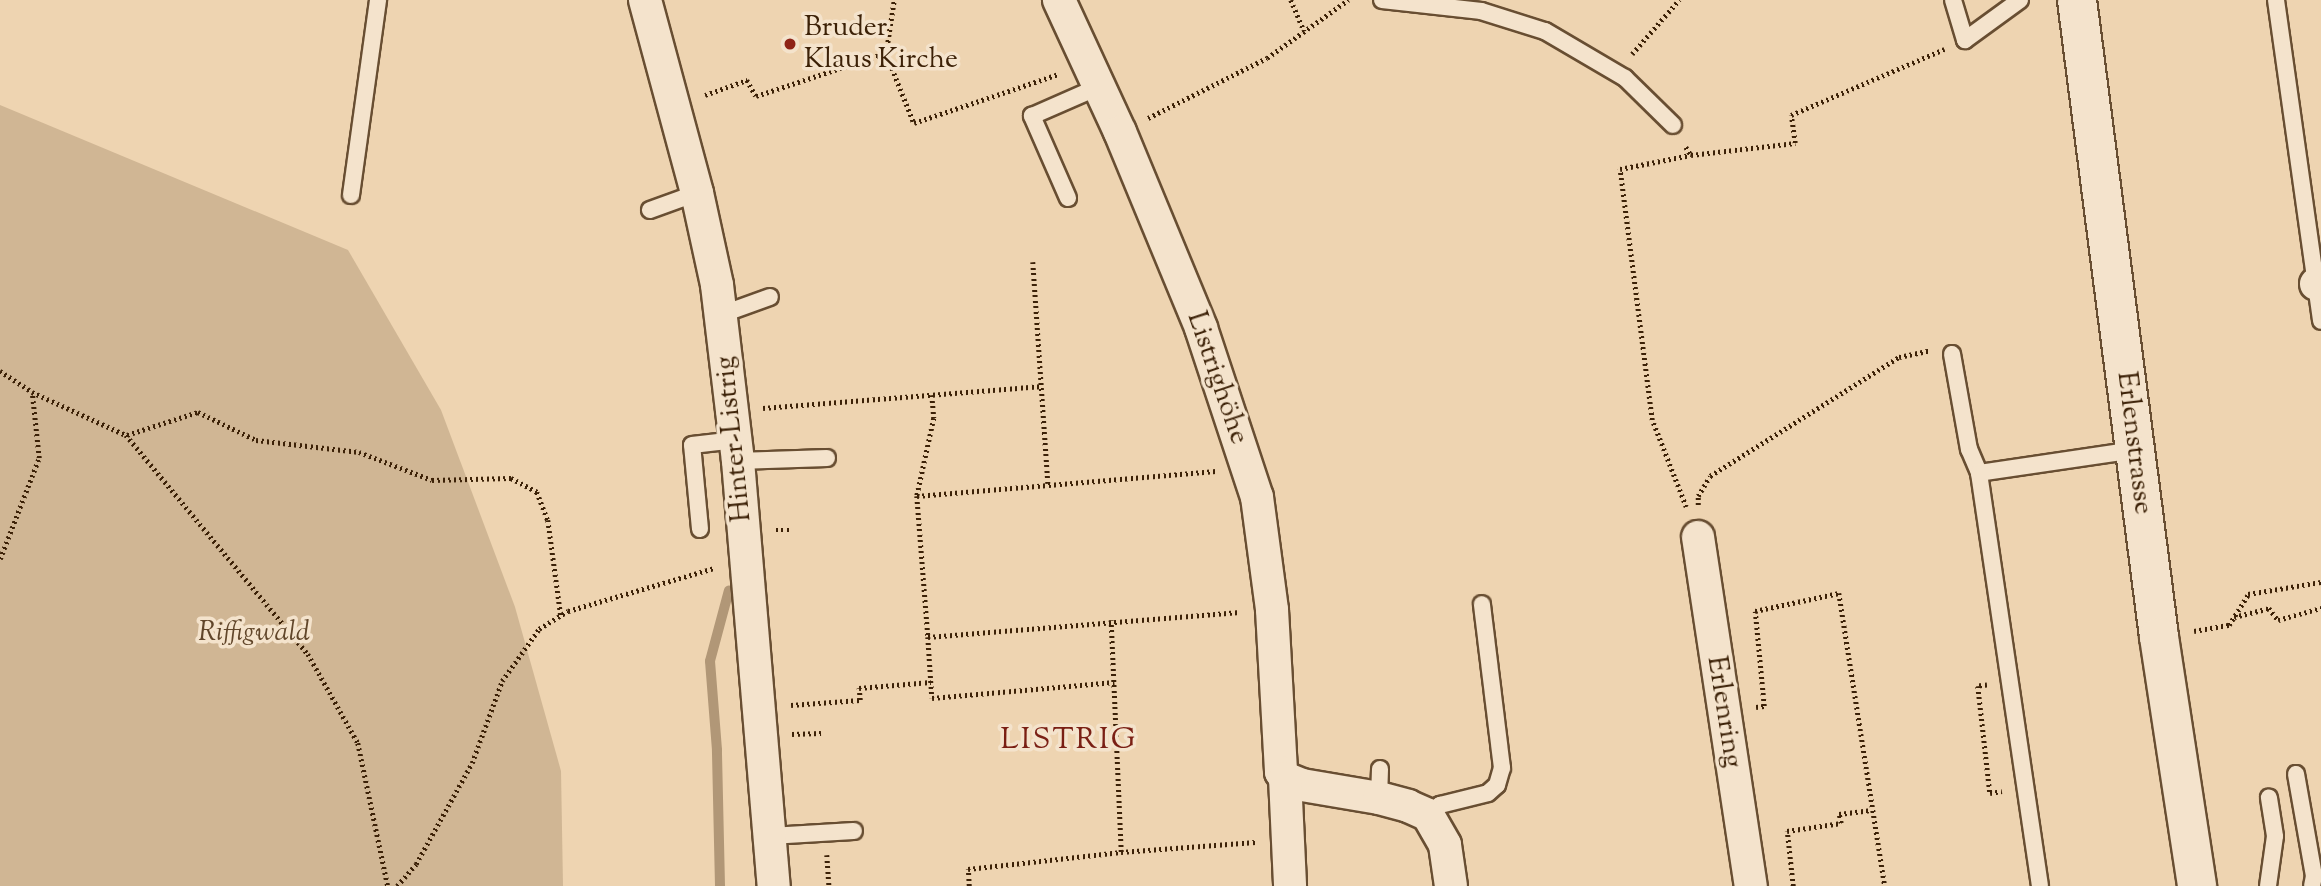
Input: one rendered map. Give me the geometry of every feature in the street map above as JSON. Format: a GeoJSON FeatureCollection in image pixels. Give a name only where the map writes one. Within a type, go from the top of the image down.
{"type":"FeatureCollection","features":[{"type":"Feature","properties":{"kind":"street","name":"Hinter-Listrig"},"geometry":{"type":"LineString","coordinates":[[645,0],[697,193],[720,315],[737,450],[774,886]]}},
{"type":"Feature","properties":{"kind":"street","name":"Listrighöhe"},"geometry":{"type":"LineString","coordinates":[[1059,0],[1120,132],[1201,328],[1257,497],[1272,610],[1278,764],[1285,778],[1290,886]]}},
{"type":"Feature","properties":{"kind":"street","name":"Erlenstrasse"},"geometry":{"type":"LineString","coordinates":[[2077,0],[2159,637],[2197,886]]}},
{"type":"Feature","properties":{"kind":"street","name":"Erlenring"},"geometry":{"type":"LineString","coordinates":[[1698,537],[1751,886]]}},
{"type":"Feature","properties":{"kind":"street"},"geometry":{"type":"LineString","coordinates":[[1285,778],[1302,785],[1379,783],[1408,806],[1428,815],[1445,845],[1451,886]]}},
{"type":"Feature","properties":{"kind":"lane"},"geometry":{"type":"LineString","coordinates":[[351,195],[378,0]]}},
{"type":"Feature","properties":{"kind":"lane"},"geometry":{"type":"LineString","coordinates":[[1382,0],[1481,11],[1545,31],[1616,73],[1673,125]]}},
{"type":"Feature","properties":{"kind":"lane"},"geometry":{"type":"LineString","coordinates":[[1953,0],[1965,40],[2020,0]]}},
{"type":"Feature","properties":{"kind":"lane"},"geometry":{"type":"LineString","coordinates":[[2276,0],[2319,283],[2321,321]]}},
{"type":"Feature","properties":{"kind":"lane"},"geometry":{"type":"LineString","coordinates":[[1068,198],[1031,116],[1092,76]]}},
{"type":"Feature","properties":{"kind":"lane"},"geometry":{"type":"LineString","coordinates":[[650,209],[697,193]]}},
{"type":"Feature","properties":{"kind":"lane"},"geometry":{"type":"LineString","coordinates":[[720,315],[770,297]]}},
{"type":"Feature","properties":{"kind":"lane"},"geometry":{"type":"LineString","coordinates":[[1952,354],[1969,449],[1979,473],[2040,886]]}},
{"type":"Feature","properties":{"kind":"lane"},"geometry":{"type":"LineString","coordinates":[[700,529],[692,445],[827,458]]}},
{"type":"Feature","properties":{"kind":"lane"},"geometry":{"type":"LineString","coordinates":[[1979,473],[2135,450]]}},
{"type":"Feature","properties":{"kind":"lane"},"geometry":{"type":"LineString","coordinates":[[1428,815],[1440,805],[1488,793],[1497,785],[1502,768],[1482,604]]}},
{"type":"Feature","properties":{"kind":"lane"},"geometry":{"type":"LineString","coordinates":[[2295,774],[2314,876],[2312,886]]}},
{"type":"Feature","properties":{"kind":"lane"},"geometry":{"type":"LineString","coordinates":[[2268,886],[2275,836],[2269,797]]}},
{"type":"Feature","properties":{"kind":"lane"},"geometry":{"type":"LineString","coordinates":[[770,836],[854,831]]}},
{"type":"Feature","properties":{"kind":"path"},"geometry":{"type":"LineString","coordinates":[[894,0],[886,53],[914,123],[1092,76]]}},
{"type":"Feature","properties":{"kind":"path"},"geometry":{"type":"LineString","coordinates":[[1291,0],[1304,31]]}},
{"type":"Feature","properties":{"kind":"path"},"geometry":{"type":"LineString","coordinates":[[1120,132],[1267,58],[1349,0]]}},
{"type":"Feature","properties":{"kind":"path"},"geometry":{"type":"LineString","coordinates":[[1616,73],[1679,0]]}},
{"type":"Feature","properties":{"kind":"path"},"geometry":{"type":"LineString","coordinates":[[1698,537],[1652,420],[1620,169],[1691,155],[1795,143],[1791,115],[1965,40]]}},
{"type":"Feature","properties":{"kind":"path"},"geometry":{"type":"LineString","coordinates":[[675,107],[747,80],[756,96],[886,53]]}},
{"type":"Feature","properties":{"kind":"path"},"geometry":{"type":"LineString","coordinates":[[1673,125],[1691,155]]}},
{"type":"Feature","properties":{"kind":"path"},"geometry":{"type":"LineString","coordinates":[[1033,262],[1048,483]]}},
{"type":"Feature","properties":{"kind":"path"},"geometry":{"type":"LineString","coordinates":[[1698,537],[1698,496],[1710,476],[1899,358],[1927,351],[1952,354]]}},
{"type":"Feature","properties":{"kind":"path"},"geometry":{"type":"LineString","coordinates":[[0,371],[32,392],[127,435],[308,654],[358,743],[388,886]]}},
{"type":"Feature","properties":{"kind":"path"},"geometry":{"type":"LineString","coordinates":[[752,408],[1040,386]]}},
{"type":"Feature","properties":{"kind":"path"},"geometry":{"type":"LineString","coordinates":[[0,559],[39,458],[32,392]]}},
{"type":"Feature","properties":{"kind":"path"},"geometry":{"type":"LineString","coordinates":[[932,395],[933,418],[917,496],[932,698],[1114,682]]}},
{"type":"Feature","properties":{"kind":"path"},"geometry":{"type":"LineString","coordinates":[[127,435],[198,412],[256,440],[359,452],[432,480],[511,478],[537,492],[548,520],[561,616]]}},
{"type":"Feature","properties":{"kind":"path"},"geometry":{"type":"LineString","coordinates":[[917,496],[1048,483],[1232,470],[1247,465]]}},
{"type":"Feature","properties":{"kind":"path"},"geometry":{"type":"LineString","coordinates":[[397,886],[416,864],[472,763],[502,681],[540,629],[561,616],[747,558]]}},
{"type":"Feature","properties":{"kind":"path"},"geometry":{"type":"LineString","coordinates":[[2192,631],[2229,625],[2248,594],[2321,582]]}},
{"type":"Feature","properties":{"kind":"path"},"geometry":{"type":"LineString","coordinates":[[1724,711],[1765,706],[1755,611],[1839,593],[1885,886]]}},
{"type":"Feature","properties":{"kind":"path"},"geometry":{"type":"LineString","coordinates":[[2233,617],[2269,608],[2278,620],[2321,608]]}},
{"type":"Feature","properties":{"kind":"path"},"geometry":{"type":"LineString","coordinates":[[928,637],[1111,620],[1272,610]]}},
{"type":"Feature","properties":{"kind":"path"},"geometry":{"type":"LineString","coordinates":[[1111,620],[1121,852]]}},
{"type":"Feature","properties":{"kind":"path"},"geometry":{"type":"LineString","coordinates":[[759,708],[860,700],[859,688],[931,681]]}},
{"type":"Feature","properties":{"kind":"path"},"geometry":{"type":"LineString","coordinates":[[781,734],[821,733]]}},
{"type":"Feature","properties":{"kind":"path"},"geometry":{"type":"LineString","coordinates":[[1793,886],[1787,831],[1841,823],[1839,814],[1873,810]]}},
{"type":"Feature","properties":{"kind":"path"},"geometry":{"type":"LineString","coordinates":[[969,886],[968,869],[1121,852],[1287,840]]}},
{"type":"Feature","properties":{"kind":"path"},"geometry":{"type":"LineString","coordinates":[[814,856],[827,855],[829,886]]}},
{"type":"Feature","properties":{"kind":"green space","name":"Riffigwald"},"geometry":{"type":"Polygon","coordinates":[[[0,105],[348,250],[441,410],[515,607],[561,771],[563,886],[0,886],[0,105]]]}},
{"type":"Feature","properties":{"kind":"waterway"},"geometry":{"type":"LineString","coordinates":[[720,886],[717,750],[710,661],[729,590]]}},
{"type":"Feature","properties":{"kind":"place","name":"Bruder Klaus Kirche"},"geometry":{"type":"Point","coordinates":[790,44]}},
{"type":"Feature","properties":{"kind":"district","name":"LISTRIG"},"geometry":{"type":"Point","coordinates":[1069,741]}}]}
